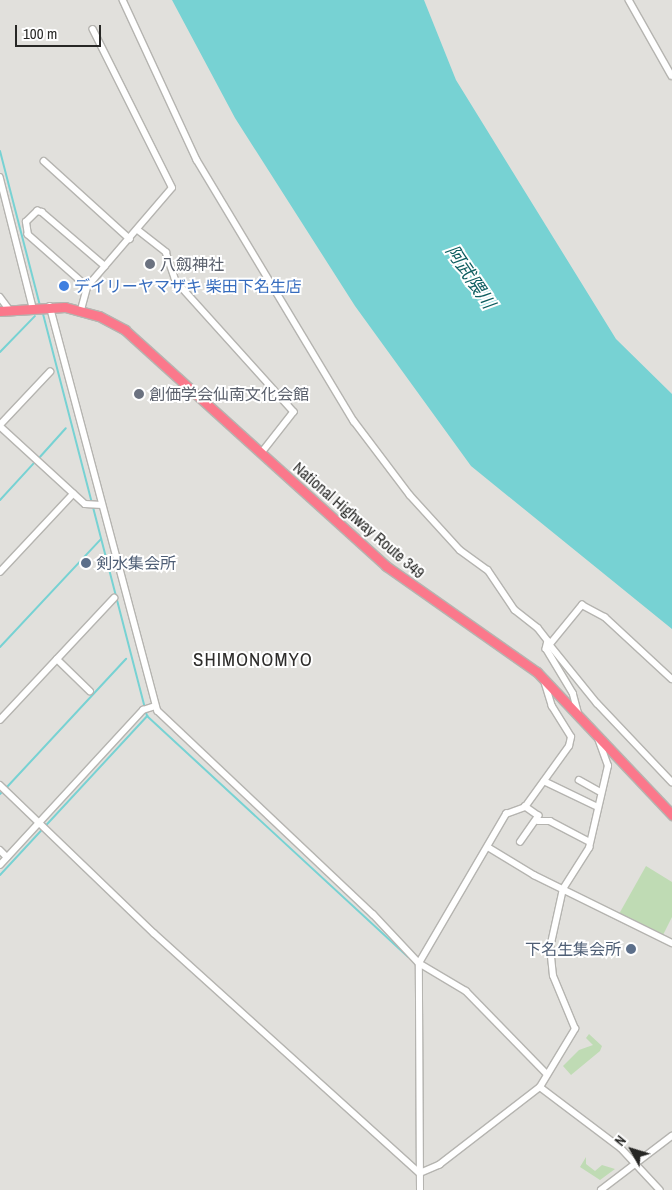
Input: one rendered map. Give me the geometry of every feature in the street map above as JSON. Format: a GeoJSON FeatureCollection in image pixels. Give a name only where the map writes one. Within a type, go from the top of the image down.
{"type":"FeatureCollection","features":[{"type":"Feature","properties":{"kind":"highway","name":"National Highway Route 349"},"geometry":{"type":"LineString","coordinates":[[5,310],[48,306],[81,310],[125,330],[408,584],[543,678],[672,815]]}},
{"type":"Feature","properties":{"kind":"street"},"geometry":{"type":"LineString","coordinates":[[123,0],[196,160],[354,421],[416,502],[460,550],[488,570],[515,610],[538,628],[548,641],[548,647],[572,694],[579,717]]}},
{"type":"Feature","properties":{"kind":"street"},"geometry":{"type":"LineString","coordinates":[[629,0],[672,76]]}},
{"type":"Feature","properties":{"kind":"street"},"geometry":{"type":"LineString","coordinates":[[81,310],[87,287],[169,196],[171,184],[93,30]]}},
{"type":"Feature","properties":{"kind":"street"},"geometry":{"type":"LineString","coordinates":[[44,161],[130,239]]}},
{"type":"Feature","properties":{"kind":"street"},"geometry":{"type":"LineString","coordinates":[[0,177],[35,307]]}},
{"type":"Feature","properties":{"kind":"street"},"geometry":{"type":"LineString","coordinates":[[87,287],[28,235],[26,222],[37,210],[42,212],[105,266]]}},
{"type":"Feature","properties":{"kind":"street"},"geometry":{"type":"LineString","coordinates":[[138,230],[166,252],[176,281],[294,412],[262,453]]}},
{"type":"Feature","properties":{"kind":"street"},"geometry":{"type":"LineString","coordinates":[[0,297],[5,310]]}},
{"type":"Feature","properties":{"kind":"street"},"geometry":{"type":"LineString","coordinates":[[48,306],[153,707],[419,962],[459,985],[547,1074]]}},
{"type":"Feature","properties":{"kind":"street"},"geometry":{"type":"LineString","coordinates":[[50,372],[0,425],[73,494],[89,504],[101,505]]}},
{"type":"Feature","properties":{"kind":"street"},"geometry":{"type":"LineString","coordinates":[[0,572],[73,494]]}},
{"type":"Feature","properties":{"kind":"street"},"geometry":{"type":"LineString","coordinates":[[0,720],[114,598]]}},
{"type":"Feature","properties":{"kind":"street"},"geometry":{"type":"LineString","coordinates":[[548,647],[587,604],[672,679]]}},
{"type":"Feature","properties":{"kind":"street"},"geometry":{"type":"LineString","coordinates":[[548,647],[597,703],[672,782]]}},
{"type":"Feature","properties":{"kind":"street"},"geometry":{"type":"LineString","coordinates":[[57,659],[90,691]]}},
{"type":"Feature","properties":{"kind":"street"},"geometry":{"type":"LineString","coordinates":[[420,1190],[419,962],[506,814],[525,806],[544,781],[571,737],[552,707],[543,678]]}},
{"type":"Feature","properties":{"kind":"street"},"geometry":{"type":"LineString","coordinates":[[0,865],[43,825],[143,710],[153,707]]}},
{"type":"Feature","properties":{"kind":"street"},"geometry":{"type":"LineString","coordinates":[[420,1173],[439,1165],[540,1087],[576,1026],[552,968],[552,931],[563,889],[590,842],[599,791],[608,763],[596,736]]}},
{"type":"Feature","properties":{"kind":"street"},"geometry":{"type":"LineString","coordinates":[[579,780],[599,791]]}},
{"type":"Feature","properties":{"kind":"street"},"geometry":{"type":"LineString","coordinates":[[544,781],[596,806]]}},
{"type":"Feature","properties":{"kind":"street"},"geometry":{"type":"LineString","coordinates":[[0,785],[161,939],[420,1173]]}},
{"type":"Feature","properties":{"kind":"street"},"geometry":{"type":"LineString","coordinates":[[520,842],[538,821],[538,816],[525,806]]}},
{"type":"Feature","properties":{"kind":"street"},"geometry":{"type":"LineString","coordinates":[[538,821],[550,821],[590,842]]}},
{"type":"Feature","properties":{"kind":"street"},"geometry":{"type":"LineString","coordinates":[[488,847],[563,889],[672,943]]}},
{"type":"Feature","properties":{"kind":"street"},"geometry":{"type":"LineString","coordinates":[[0,850],[8,857]]}},
{"type":"Feature","properties":{"kind":"street"},"geometry":{"type":"LineString","coordinates":[[540,1087],[582,1116],[635,1164],[660,1190]]}},
{"type":"Feature","properties":{"kind":"street"},"geometry":{"type":"LineString","coordinates":[[600,1190],[672,1136]]}},
{"type":"Feature","properties":{"kind":"green space"},"geometry":{"type":"Polygon","coordinates":[[[646,866],[672,882],[672,917],[663,935],[619,914],[646,866]]]}},
{"type":"Feature","properties":{"kind":"green space"},"geometry":{"type":"Polygon","coordinates":[[[589,1034],[602,1046],[600,1051],[571,1075],[563,1066],[579,1050],[593,1045],[586,1038],[589,1034]]]}},
{"type":"Feature","properties":{"kind":"green space"},"geometry":{"type":"Polygon","coordinates":[[[586,1157],[586,1164],[595,1171],[602,1165],[615,1169],[600,1180],[580,1167],[586,1157]]]}},
{"type":"Feature","properties":{"kind":"water","name":"阿武隈川"},"geometry":{"type":"Polygon","coordinates":[[[172,0],[424,0],[456,80],[616,339],[672,394],[672,629],[471,466],[355,306],[235,118],[172,0]]]}},
{"type":"Feature","properties":{"kind":"waterway"},"geometry":{"type":"LineString","coordinates":[[0,151],[40,306]]}},
{"type":"Feature","properties":{"kind":"waterway"},"geometry":{"type":"LineString","coordinates":[[42,310],[147,716],[408,957]]}},
{"type":"Feature","properties":{"kind":"waterway"},"geometry":{"type":"LineString","coordinates":[[0,352],[35,316]]}},
{"type":"Feature","properties":{"kind":"waterway"},"geometry":{"type":"LineString","coordinates":[[39,458],[66,428]]}},
{"type":"Feature","properties":{"kind":"waterway"},"geometry":{"type":"LineString","coordinates":[[0,500],[34,463]]}},
{"type":"Feature","properties":{"kind":"waterway"},"geometry":{"type":"LineString","coordinates":[[0,647],[101,539]]}},
{"type":"Feature","properties":{"kind":"waterway"},"geometry":{"type":"LineString","coordinates":[[7,787],[126,659]]}},
{"type":"Feature","properties":{"kind":"waterway"},"geometry":{"type":"LineString","coordinates":[[0,875],[147,716]]}},
{"type":"Feature","properties":{"kind":"place","name":"八劔神社"},"geometry":{"type":"Point","coordinates":[150,264]}},
{"type":"Feature","properties":{"kind":"place","name":"デイリーヤマザキ 柴田下名生店"},"geometry":{"type":"Point","coordinates":[64,286]}},
{"type":"Feature","properties":{"kind":"place","name":"創価学会仙南文化会館"},"geometry":{"type":"Point","coordinates":[139,394]}},
{"type":"Feature","properties":{"kind":"place","name":"剣水集会所"},"geometry":{"type":"Point","coordinates":[86,563]}},
{"type":"Feature","properties":{"kind":"place","name":"下名生集会所"},"geometry":{"type":"Point","coordinates":[631,949]}},
{"type":"Feature","properties":{"kind":"district","name":"SHIMONOMYO"},"geometry":{"type":"Point","coordinates":[253,660]}}]}
